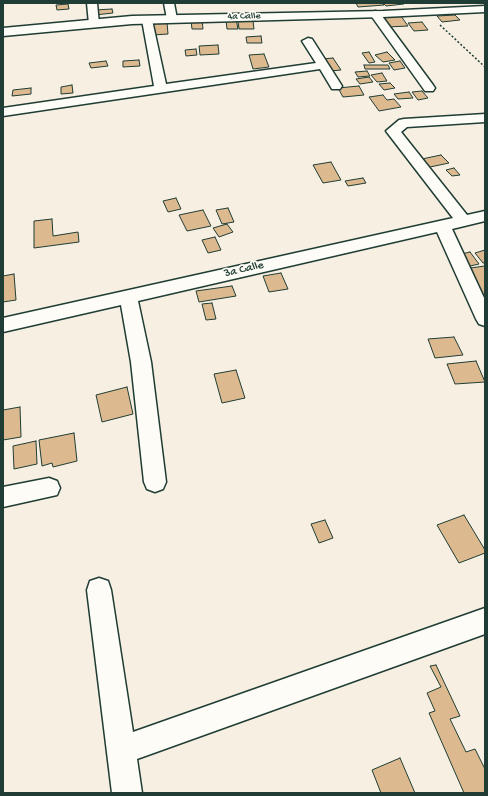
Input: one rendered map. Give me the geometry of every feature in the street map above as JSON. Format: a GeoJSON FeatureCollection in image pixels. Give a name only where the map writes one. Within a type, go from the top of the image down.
{"type":"FeatureCollection","features":[{"type":"Feature","properties":{"kind":"street"},"geometry":{"type":"LineString","coordinates":[[92,3],[94,24]]}},
{"type":"Feature","properties":{"kind":"street"},"geometry":{"type":"LineString","coordinates":[[169,3],[172,19]]}},
{"type":"Feature","properties":{"kind":"street","name":"4a Calle"},"geometry":{"type":"LineString","coordinates":[[3,32],[146,20],[375,14],[485,9]]}},
{"type":"Feature","properties":{"kind":"street"},"geometry":{"type":"LineString","coordinates":[[375,14],[429,88]]}},
{"type":"Feature","properties":{"kind":"street"},"geometry":{"type":"LineString","coordinates":[[146,20],[161,89]]}},
{"type":"Feature","properties":{"kind":"street"},"geometry":{"type":"LineString","coordinates":[[308,41],[336,86]]}},
{"type":"Feature","properties":{"kind":"street"},"geometry":{"type":"LineString","coordinates":[[3,112],[323,65]]}},
{"type":"Feature","properties":{"kind":"street"},"geometry":{"type":"LineString","coordinates":[[463,220],[393,131],[404,123],[485,118]]}},
{"type":"Feature","properties":{"kind":"street","name":"3a Calle"},"geometry":{"type":"LineString","coordinates":[[3,325],[485,216]]}},
{"type":"Feature","properties":{"kind":"street"},"geometry":{"type":"LineString","coordinates":[[442,225],[485,318]]}},
{"type":"Feature","properties":{"kind":"street"},"geometry":{"type":"LineString","coordinates":[[128,297],[140,362],[155,482]]}},
{"type":"Feature","properties":{"kind":"street"},"geometry":{"type":"LineString","coordinates":[[3,497],[49,488]]}},
{"type":"Feature","properties":{"kind":"street"},"geometry":{"type":"LineString","coordinates":[[98,590],[127,793]]}},
{"type":"Feature","properties":{"kind":"street"},"geometry":{"type":"LineString","coordinates":[[121,750],[485,621]]}},
{"type":"Feature","properties":{"kind":"path"},"geometry":{"type":"LineString","coordinates":[[425,12],[485,67]]}},
{"type":"Feature","properties":{"kind":"building"},"geometry":{"type":"Polygon","coordinates":[[[356,3],[382,3],[384,5],[358,7],[356,3]]]}},
{"type":"Feature","properties":{"kind":"building"},"geometry":{"type":"Polygon","coordinates":[[[383,3],[403,3],[404,4],[386,6],[383,3]]]}},
{"type":"Feature","properties":{"kind":"building"},"geometry":{"type":"Polygon","coordinates":[[[68,4],[69,9],[57,10],[56,5],[68,4]]]}},
{"type":"Feature","properties":{"kind":"building"},"geometry":{"type":"Polygon","coordinates":[[[112,9],[113,13],[95,15],[95,10],[112,9]]]}},
{"type":"Feature","properties":{"kind":"building"},"geometry":{"type":"Polygon","coordinates":[[[455,15],[460,20],[442,22],[437,16],[455,15]]]}},
{"type":"Feature","properties":{"kind":"building"},"geometry":{"type":"Polygon","coordinates":[[[401,16],[408,26],[387,27],[380,18],[401,16]]]}},
{"type":"Feature","properties":{"kind":"building"},"geometry":{"type":"Polygon","coordinates":[[[236,19],[238,29],[227,29],[226,20],[236,19]]]}},
{"type":"Feature","properties":{"kind":"building"},"geometry":{"type":"Polygon","coordinates":[[[202,20],[203,29],[192,29],[191,21],[202,20]]]}},
{"type":"Feature","properties":{"kind":"building"},"geometry":{"type":"Polygon","coordinates":[[[238,21],[253,21],[254,29],[239,29],[238,21]]]}},
{"type":"Feature","properties":{"kind":"building"},"geometry":{"type":"Polygon","coordinates":[[[167,22],[168,34],[153,35],[152,23],[167,22]]]}},
{"type":"Feature","properties":{"kind":"building"},"geometry":{"type":"Polygon","coordinates":[[[422,22],[428,30],[414,31],[408,23],[422,22]]]}},
{"type":"Feature","properties":{"kind":"building"},"geometry":{"type":"Polygon","coordinates":[[[261,36],[262,43],[247,43],[246,37],[261,36]]]}},
{"type":"Feature","properties":{"kind":"building"},"geometry":{"type":"Polygon","coordinates":[[[218,45],[219,54],[200,55],[199,46],[218,45]]]}},
{"type":"Feature","properties":{"kind":"building"},"geometry":{"type":"Polygon","coordinates":[[[196,49],[197,55],[186,56],[185,50],[196,49]]]}},
{"type":"Feature","properties":{"kind":"building"},"geometry":{"type":"Polygon","coordinates":[[[369,52],[375,62],[369,63],[362,53],[369,52]]]}},
{"type":"Feature","properties":{"kind":"building"},"geometry":{"type":"Polygon","coordinates":[[[387,52],[395,60],[383,62],[375,55],[387,52]]]}},
{"type":"Feature","properties":{"kind":"building"},"geometry":{"type":"Polygon","coordinates":[[[264,54],[269,67],[253,69],[249,55],[264,54]]]}},
{"type":"Feature","properties":{"kind":"building"},"geometry":{"type":"Polygon","coordinates":[[[333,58],[341,70],[330,71],[322,59],[333,58]]]}},
{"type":"Feature","properties":{"kind":"building"},"geometry":{"type":"Polygon","coordinates":[[[139,60],[140,66],[123,67],[123,61],[139,60]]]}},
{"type":"Feature","properties":{"kind":"building"},"geometry":{"type":"Polygon","coordinates":[[[106,61],[108,66],[91,68],[89,63],[106,61]]]}},
{"type":"Feature","properties":{"kind":"building"},"geometry":{"type":"Polygon","coordinates":[[[400,61],[405,68],[394,70],[389,63],[400,61]]]}},
{"type":"Feature","properties":{"kind":"building"},"geometry":{"type":"Polygon","coordinates":[[[364,65],[388,65],[390,69],[365,69],[364,65]]]}},
{"type":"Feature","properties":{"kind":"building"},"geometry":{"type":"Polygon","coordinates":[[[367,71],[370,76],[358,77],[355,72],[367,71]]]}},
{"type":"Feature","properties":{"kind":"building"},"geometry":{"type":"Polygon","coordinates":[[[382,73],[387,81],[377,82],[371,75],[382,73]]]}},
{"type":"Feature","properties":{"kind":"building"},"geometry":{"type":"Polygon","coordinates":[[[369,77],[373,82],[360,84],[356,79],[369,77]]]}},
{"type":"Feature","properties":{"kind":"building"},"geometry":{"type":"Polygon","coordinates":[[[390,83],[395,88],[384,90],[379,84],[390,83]]]}},
{"type":"Feature","properties":{"kind":"building"},"geometry":{"type":"Polygon","coordinates":[[[72,85],[73,93],[61,94],[61,87],[72,85]]]}},
{"type":"Feature","properties":{"kind":"building"},"geometry":{"type":"Polygon","coordinates":[[[359,86],[364,95],[343,97],[338,88],[359,86]]]}},
{"type":"Feature","properties":{"kind":"building"},"geometry":{"type":"Polygon","coordinates":[[[31,88],[31,94],[12,96],[13,90],[31,88]]]}},
{"type":"Feature","properties":{"kind":"building"},"geometry":{"type":"Polygon","coordinates":[[[422,91],[428,98],[418,100],[412,92],[422,91]]]}},
{"type":"Feature","properties":{"kind":"building"},"geometry":{"type":"Polygon","coordinates":[[[409,92],[413,98],[398,99],[394,94],[409,92]]]}},
{"type":"Feature","properties":{"kind":"building"},"geometry":{"type":"Polygon","coordinates":[[[383,95],[387,100],[394,99],[401,107],[379,111],[369,97],[383,95]]]}},
{"type":"Feature","properties":{"kind":"building"},"geometry":{"type":"Polygon","coordinates":[[[441,155],[449,163],[430,167],[422,159],[441,155]]]}},
{"type":"Feature","properties":{"kind":"building"},"geometry":{"type":"Polygon","coordinates":[[[331,162],[341,180],[323,183],[313,165],[331,162]]]}},
{"type":"Feature","properties":{"kind":"building"},"geometry":{"type":"Polygon","coordinates":[[[454,168],[460,175],[452,176],[446,170],[454,168]]]}},
{"type":"Feature","properties":{"kind":"building"},"geometry":{"type":"Polygon","coordinates":[[[363,178],[366,183],[348,186],[345,181],[363,178]]]}},
{"type":"Feature","properties":{"kind":"building"},"geometry":{"type":"Polygon","coordinates":[[[176,198],[181,209],[168,212],[163,201],[176,198]]]}},
{"type":"Feature","properties":{"kind":"building"},"geometry":{"type":"Polygon","coordinates":[[[228,208],[234,222],[222,224],[216,210],[228,208]]]}},
{"type":"Feature","properties":{"kind":"building"},"geometry":{"type":"Polygon","coordinates":[[[203,210],[211,226],[187,231],[179,215],[203,210]]]}},
{"type":"Feature","properties":{"kind":"building"},"geometry":{"type":"Polygon","coordinates":[[[52,219],[53,236],[78,232],[79,242],[34,248],[34,221],[52,219]]]}},
{"type":"Feature","properties":{"kind":"building"},"geometry":{"type":"Polygon","coordinates":[[[227,224],[233,232],[219,237],[213,228],[227,224]]]}},
{"type":"Feature","properties":{"kind":"building"},"geometry":{"type":"Polygon","coordinates":[[[215,237],[221,250],[208,253],[202,240],[215,237]]]}},
{"type":"Feature","properties":{"kind":"building"},"geometry":{"type":"Polygon","coordinates":[[[485,250],[485,263],[483,263],[475,253],[485,250]]]}},
{"type":"Feature","properties":{"kind":"building"},"geometry":{"type":"Polygon","coordinates":[[[470,252],[479,264],[466,267],[457,255],[470,252]]]}},
{"type":"Feature","properties":{"kind":"building"},"geometry":{"type":"Polygon","coordinates":[[[485,266],[485,296],[481,297],[463,269],[485,266]]]}},
{"type":"Feature","properties":{"kind":"building"},"geometry":{"type":"Polygon","coordinates":[[[281,273],[288,289],[269,292],[263,276],[281,273]]]}},
{"type":"Feature","properties":{"kind":"building"},"geometry":{"type":"Polygon","coordinates":[[[14,274],[16,300],[3,302],[3,276],[14,274]]]}},
{"type":"Feature","properties":{"kind":"building"},"geometry":{"type":"Polygon","coordinates":[[[232,286],[236,296],[199,302],[196,291],[232,286]]]}},
{"type":"Feature","properties":{"kind":"building"},"geometry":{"type":"Polygon","coordinates":[[[212,303],[216,319],[206,320],[202,304],[212,303]]]}},
{"type":"Feature","properties":{"kind":"building"},"geometry":{"type":"Polygon","coordinates":[[[454,337],[463,355],[435,358],[428,339],[454,337]]]}},
{"type":"Feature","properties":{"kind":"building"},"geometry":{"type":"Polygon","coordinates":[[[476,361],[485,382],[455,384],[447,364],[476,361]]]}},
{"type":"Feature","properties":{"kind":"building"},"geometry":{"type":"Polygon","coordinates":[[[236,370],[245,398],[222,403],[214,374],[236,370]]]}},
{"type":"Feature","properties":{"kind":"building"},"geometry":{"type":"Polygon","coordinates":[[[127,387],[133,414],[102,422],[96,395],[127,387]]]}},
{"type":"Feature","properties":{"kind":"building"},"geometry":{"type":"Polygon","coordinates":[[[20,407],[21,437],[3,440],[3,410],[20,407]]]}},
{"type":"Feature","properties":{"kind":"building"},"geometry":{"type":"Polygon","coordinates":[[[74,433],[77,461],[53,467],[52,463],[42,466],[39,440],[74,433]]]}},
{"type":"Feature","properties":{"kind":"building"},"geometry":{"type":"Polygon","coordinates":[[[36,441],[37,464],[14,469],[13,446],[36,441]]]}},
{"type":"Feature","properties":{"kind":"building"},"geometry":{"type":"Polygon","coordinates":[[[464,515],[485,550],[485,553],[459,563],[437,525],[464,515]]]}},
{"type":"Feature","properties":{"kind":"building"},"geometry":{"type":"Polygon","coordinates":[[[325,520],[333,538],[319,543],[311,524],[325,520]]]}},
{"type":"Feature","properties":{"kind":"building"},"geometry":{"type":"Polygon","coordinates":[[[436,665],[460,716],[450,719],[466,752],[475,749],[485,769],[485,793],[464,793],[429,713],[435,711],[427,693],[441,687],[430,666],[436,665]]]}},
{"type":"Feature","properties":{"kind":"building"},"geometry":{"type":"Polygon","coordinates":[[[400,758],[415,793],[381,793],[372,770],[400,758]]]}}]}
